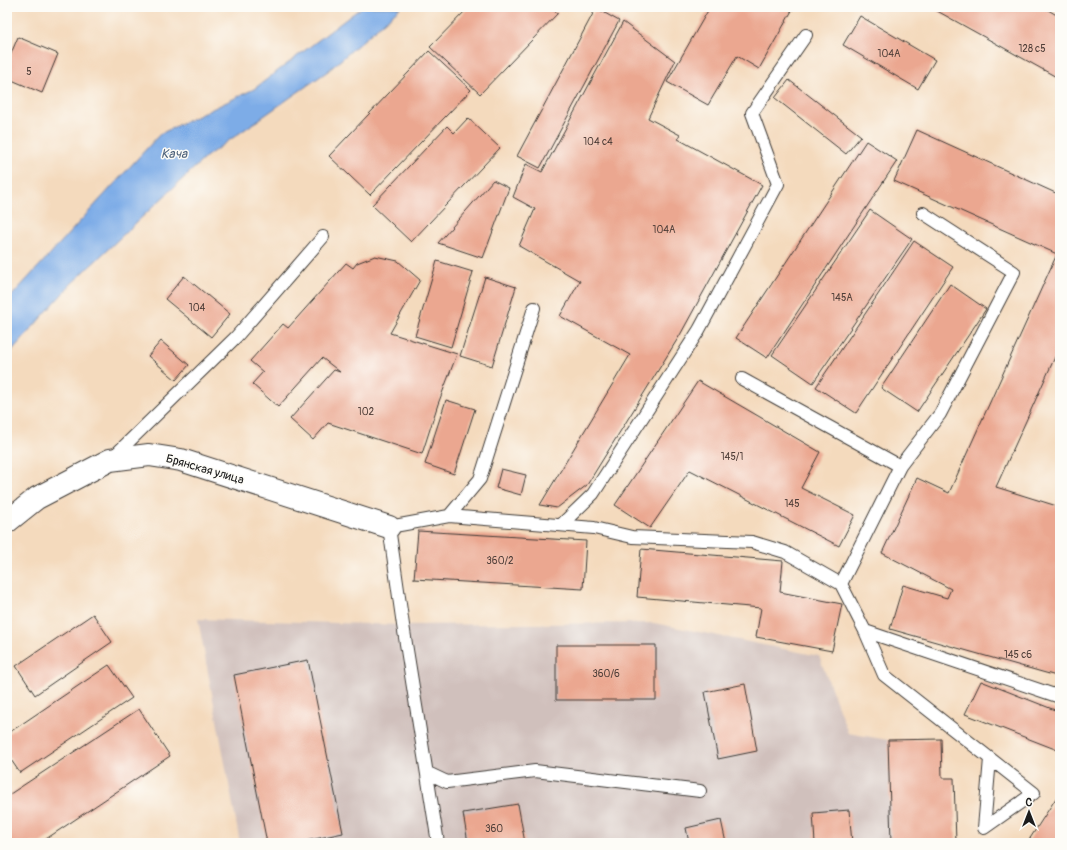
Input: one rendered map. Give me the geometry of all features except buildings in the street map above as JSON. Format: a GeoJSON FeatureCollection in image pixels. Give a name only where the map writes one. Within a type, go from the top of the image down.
{"type":"FeatureCollection","features":[{"type":"Feature","properties":{"kind":"street","name":"Брянская улица"},"geometry":{"type":"LineString","coordinates":[[7,522],[37,498],[110,460],[149,455],[181,460],[390,527]]}},
{"type":"Feature","properties":{"kind":"lane"},"geometry":{"type":"LineString","coordinates":[[562,524],[593,494],[699,330],[778,184],[752,113],[806,35]]}},
{"type":"Feature","properties":{"kind":"lane"},"geometry":{"type":"LineString","coordinates":[[841,584],[900,466],[940,414],[1014,272],[922,213]]}},
{"type":"Feature","properties":{"kind":"lane"},"geometry":{"type":"LineString","coordinates":[[110,460],[236,337],[323,237]]}},
{"type":"Feature","properties":{"kind":"lane"},"geometry":{"type":"LineString","coordinates":[[449,516],[480,479],[534,308]]}},
{"type":"Feature","properties":{"kind":"lane"},"geometry":{"type":"LineString","coordinates":[[742,379],[900,466]]}},
{"type":"Feature","properties":{"kind":"lane"},"geometry":{"type":"LineString","coordinates":[[438,843],[428,773],[403,625],[390,527],[449,516],[562,524],[594,528],[632,537],[752,542],[785,552],[841,584],[884,675],[1034,793],[984,828],[990,759]]}},
{"type":"Feature","properties":{"kind":"lane"},"geometry":{"type":"LineString","coordinates":[[864,631],[1060,698]]}},
{"type":"Feature","properties":{"kind":"lane"},"geometry":{"type":"LineString","coordinates":[[428,773],[447,782],[535,771],[700,791]]}},
{"type":"Feature","properties":{"kind":"shaded area"},"geometry":{"type":"Polygon","coordinates":[[[198,619],[403,625],[654,623],[819,656],[848,733],[888,740],[891,843],[240,843],[198,619]]]}},
{"type":"Feature","properties":{"kind":"water","name":"Кача"},"geometry":{"type":"Polygon","coordinates":[[[362,7],[401,7],[328,71],[207,156],[71,284],[7,356],[7,301],[160,134],[254,89],[362,7]]]}}]}
